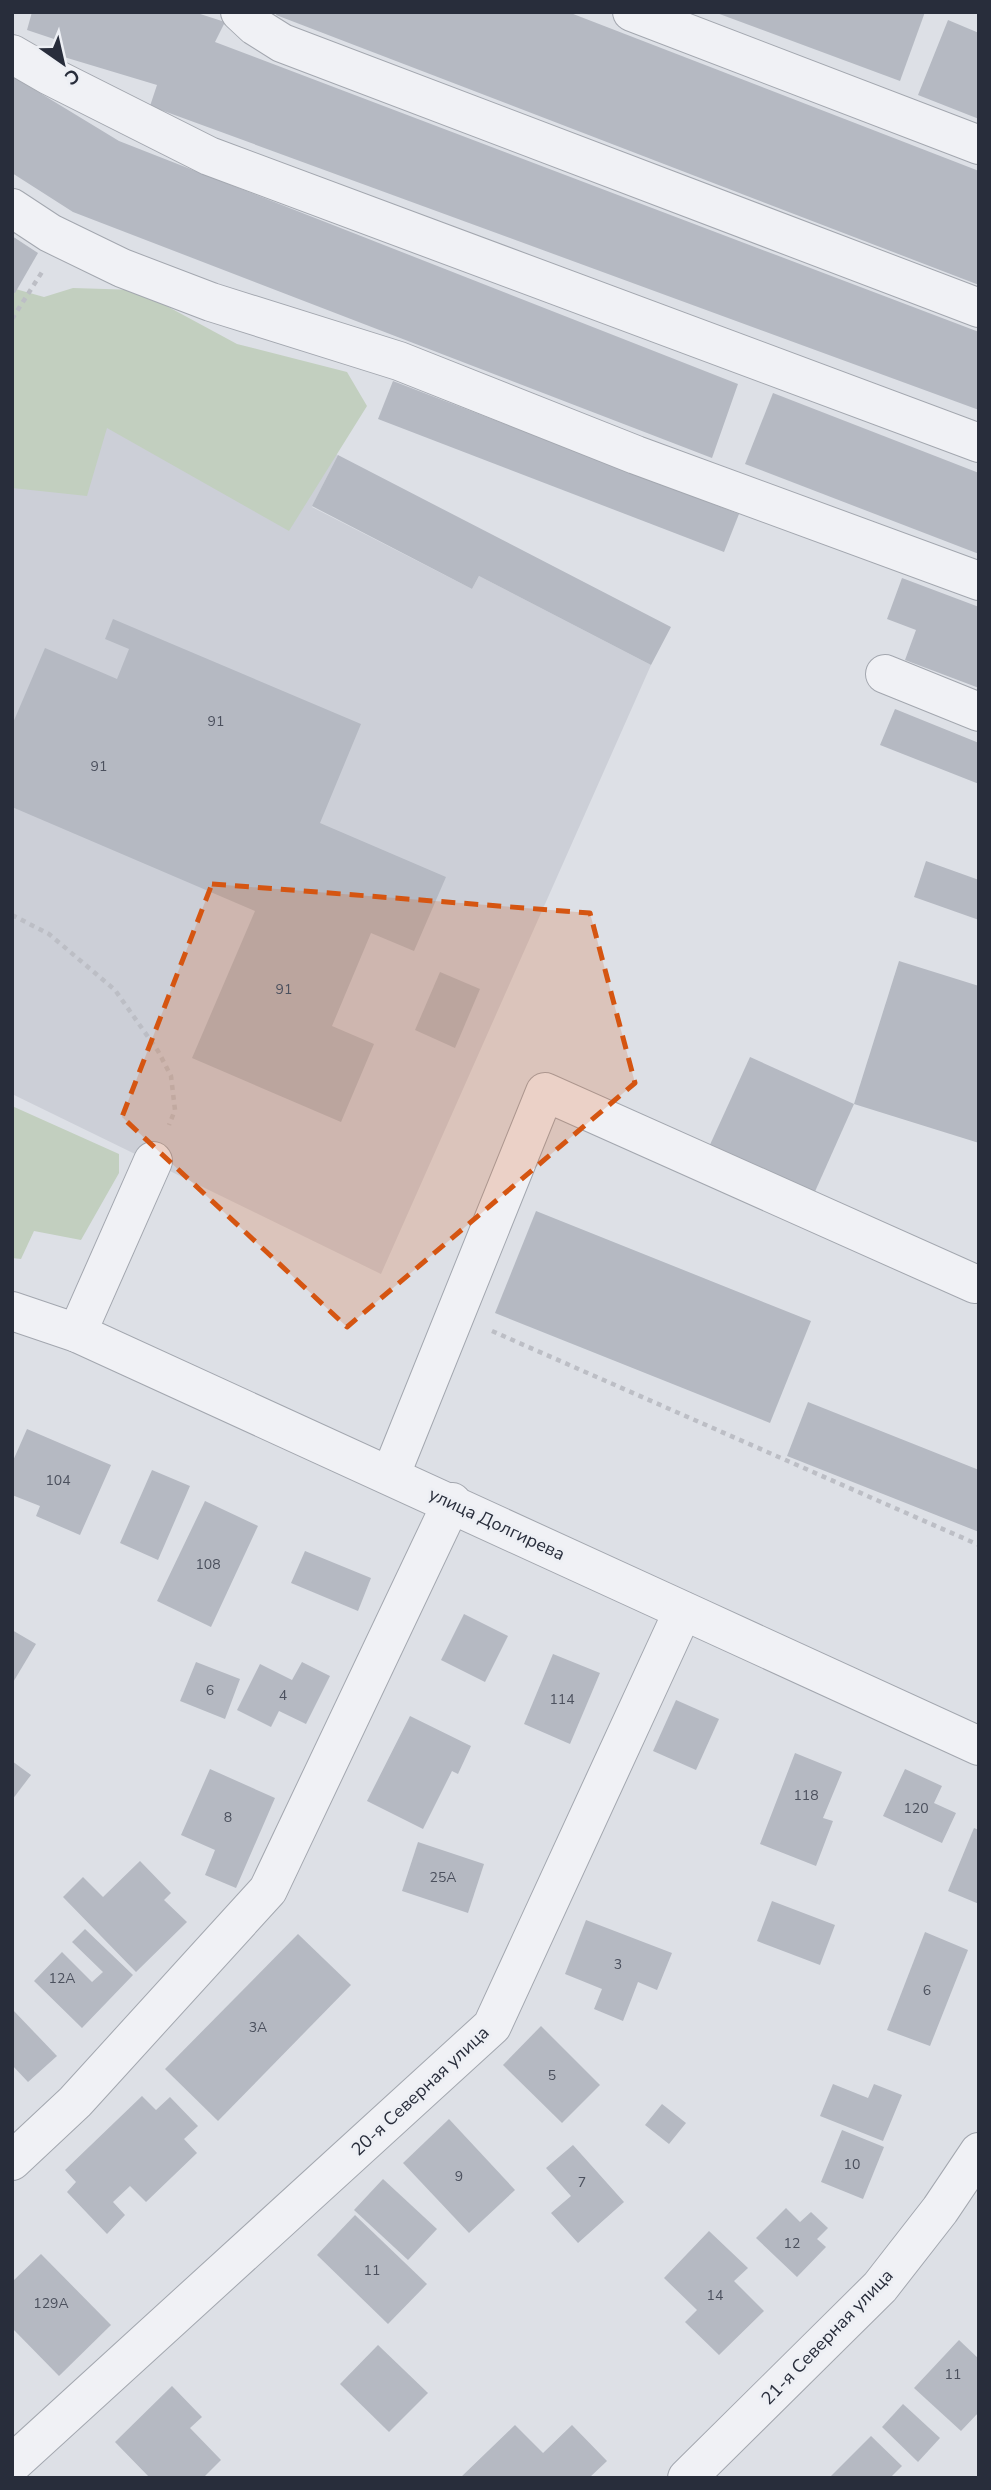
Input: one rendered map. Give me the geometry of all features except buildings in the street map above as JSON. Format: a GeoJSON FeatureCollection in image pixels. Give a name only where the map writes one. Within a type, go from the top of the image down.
{"type":"FeatureCollection","features":[{"type":"Feature","properties":{"kind":"street"},"geometry":{"type":"LineString","coordinates":[[240,12],[282,43],[979,308]]}},
{"type":"Feature","properties":{"kind":"street"},"geometry":{"type":"LineString","coordinates":[[632,12],[979,145]]}},
{"type":"Feature","properties":{"kind":"street"},"geometry":{"type":"LineString","coordinates":[[12,54],[209,156],[979,443]]}},
{"type":"Feature","properties":{"kind":"street"},"geometry":{"type":"LineString","coordinates":[[12,208],[63,239],[122,268],[212,302],[399,361],[636,455],[979,581]]}},
{"type":"Feature","properties":{"kind":"street"},"geometry":{"type":"LineString","coordinates":[[885,674],[979,712]]}},
{"type":"Feature","properties":{"kind":"street"},"geometry":{"type":"LineString","coordinates":[[390,1474],[545,1092],[975,1284]]}},
{"type":"Feature","properties":{"kind":"street"},"geometry":{"type":"LineString","coordinates":[[77,1333],[153,1161]]}},
{"type":"Feature","properties":{"kind":"street","name":"улица Долгирева"},"geometry":{"type":"LineString","coordinates":[[12,1311],[77,1333],[452,1502],[979,1746]]}},
{"type":"Feature","properties":{"kind":"street"},"geometry":{"type":"LineString","coordinates":[[12,2161],[75,2102],[268,1890],[452,1502]]}},
{"type":"Feature","properties":{"kind":"street","name":"20-я Северная улица"},"geometry":{"type":"LineString","coordinates":[[12,2465],[492,2025],[684,1611]]}},
{"type":"Feature","properties":{"kind":"street","name":"21-я Северная улица"},"geometry":{"type":"LineString","coordinates":[[687,2478],[880,2287],[940,2210],[979,2152]]}},
{"type":"Feature","properties":{"kind":"street"},"geometry":{"type":"LineString","coordinates":[[12,2465],[24,2478]]}},
{"type":"Feature","properties":{"kind":"path"},"geometry":{"type":"LineString","coordinates":[[12,319],[63,239]]}},
{"type":"Feature","properties":{"kind":"path"},"geometry":{"type":"LineString","coordinates":[[12,915],[49,934],[115,990],[158,1051],[171,1076],[175,1110],[153,1161]]}},
{"type":"Feature","properties":{"kind":"path"},"geometry":{"type":"LineString","coordinates":[[456,1315],[979,1545]]}},
{"type":"Feature","properties":{"kind":"highlighted area"},"geometry":{"type":"Polygon","coordinates":[[[212,884],[590,913],[635,1083],[347,1327],[122,1117],[212,884]]]}},
{"type":"Feature","properties":{"kind":"shaded area"},"geometry":{"type":"Polygon","coordinates":[[[12,290],[338,455],[312,507],[472,589],[479,576],[651,665],[381,1274],[12,1094],[12,290]]]}},
{"type":"Feature","properties":{"kind":"green space"},"geometry":{"type":"Polygon","coordinates":[[[12,288],[44,297],[73,288],[137,290],[237,344],[347,372],[367,406],[289,531],[107,428],[87,496],[12,488],[12,288]]]}},
{"type":"Feature","properties":{"kind":"green space"},"geometry":{"type":"Polygon","coordinates":[[[12,1106],[119,1154],[119,1173],[81,1240],[34,1231],[21,1259],[12,1258],[12,1106]]]}}]}
